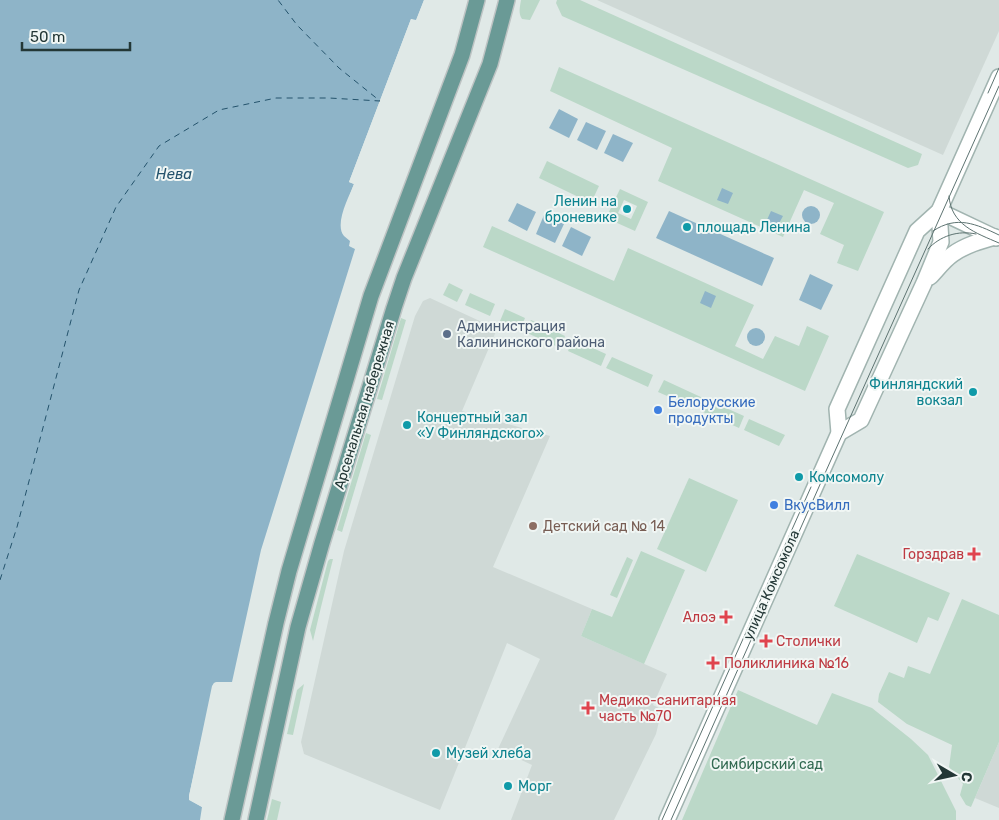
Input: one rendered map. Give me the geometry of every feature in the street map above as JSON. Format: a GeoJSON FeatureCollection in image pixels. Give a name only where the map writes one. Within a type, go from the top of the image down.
{"type":"FeatureCollection","features":[{"type":"Feature","properties":{"kind":"main road","name":"Арсенальная набережная"},"geometry":{"type":"LineString","coordinates":[[232,820],[289,571],[368,306],[462,55],[477,0]]}},
{"type":"Feature","properties":{"kind":"main road","name":"Арсенальная набережная"},"geometry":{"type":"LineString","coordinates":[[256,820],[298,627],[322,543],[404,278],[490,64],[506,0]]}},
{"type":"Feature","properties":{"kind":"main road","name":"улица Комсомола"},"geometry":{"type":"LineString","coordinates":[[667,820],[839,433],[837,409],[917,231],[938,211],[999,77]]}},
{"type":"Feature","properties":{"kind":"main road"},"geometry":{"type":"LineString","coordinates":[[938,211],[997,238]]}},
{"type":"Feature","properties":{"kind":"main road"},"geometry":{"type":"LineString","coordinates":[[839,433],[861,420],[924,283],[941,242],[938,211]]}},
{"type":"Feature","properties":{"kind":"main road"},"geometry":{"type":"LineString","coordinates":[[924,283],[952,255],[966,246],[978,241],[997,238]]}},
{"type":"Feature","properties":{"kind":"shaded area"},"geometry":{"type":"Polygon","coordinates":[[[597,0],[999,0],[999,31],[943,155],[597,0]]]}},
{"type":"Feature","properties":{"kind":"shaded area"},"geometry":{"type":"Polygon","coordinates":[[[430,298],[497,329],[462,411],[550,436],[493,567],[592,609],[581,636],[667,674],[653,705],[663,710],[656,734],[614,820],[511,820],[532,765],[498,749],[540,659],[507,643],[440,810],[304,754],[301,742],[344,551],[415,316],[423,301],[430,298]]]}},
{"type":"Feature","properties":{"kind":"shaded area"},"geometry":{"type":"Polygon","coordinates":[[[999,742],[999,808],[975,798],[999,742]]]}},
{"type":"Feature","properties":{"kind":"green space"},"geometry":{"type":"Polygon","coordinates":[[[521,0],[540,0],[530,20],[522,19],[521,17],[521,0]]]}},
{"type":"Feature","properties":{"kind":"green space"},"geometry":{"type":"Polygon","coordinates":[[[557,0],[580,0],[922,154],[918,165],[908,168],[562,16],[556,3],[557,0]]]}},
{"type":"Feature","properties":{"kind":"green space"},"geometry":{"type":"Polygon","coordinates":[[[559,67],[884,212],[858,271],[837,263],[844,245],[820,234],[834,203],[804,190],[783,237],[658,181],[672,148],[550,91],[559,67]]]}},
{"type":"Feature","properties":{"kind":"green space"},"geometry":{"type":"Polygon","coordinates":[[[547,161],[599,186],[591,203],[539,178],[547,161]]]}},
{"type":"Feature","properties":{"kind":"green space"},"geometry":{"type":"Polygon","coordinates":[[[620,189],[648,202],[635,231],[606,218],[620,189]],[[624,200],[618,213],[631,219],[637,206],[624,200]]]}},
{"type":"Feature","properties":{"kind":"green space"},"geometry":{"type":"Polygon","coordinates":[[[492,226],[614,281],[628,248],[754,305],[735,346],[763,359],[775,336],[799,346],[807,326],[829,336],[805,391],[483,247],[492,226]]]}},
{"type":"Feature","properties":{"kind":"green space"},"geometry":{"type":"Polygon","coordinates":[[[449,283],[463,290],[457,302],[443,295],[449,283]]]}},
{"type":"Feature","properties":{"kind":"green space"},"geometry":{"type":"Polygon","coordinates":[[[470,293],[495,304],[490,316],[465,305],[470,293]]]}},
{"type":"Feature","properties":{"kind":"green space"},"geometry":{"type":"Polygon","coordinates":[[[505,309],[525,318],[520,330],[500,321],[505,309]]]}},
{"type":"Feature","properties":{"kind":"green space"},"geometry":{"type":"Polygon","coordinates":[[[401,318],[406,320],[382,400],[377,399],[401,318]]]}},
{"type":"Feature","properties":{"kind":"green space"},"geometry":{"type":"Polygon","coordinates":[[[531,320],[565,336],[560,348],[525,332],[531,320]]]}},
{"type":"Feature","properties":{"kind":"green space"},"geometry":{"type":"Polygon","coordinates":[[[573,339],[606,354],[601,366],[568,351],[573,339]]]}},
{"type":"Feature","properties":{"kind":"green space"},"geometry":{"type":"Polygon","coordinates":[[[612,357],[653,375],[648,387],[606,368],[612,357]]]}},
{"type":"Feature","properties":{"kind":"green space"},"geometry":{"type":"Polygon","coordinates":[[[664,380],[703,398],[697,409],[658,392],[664,380]]]}},
{"type":"Feature","properties":{"kind":"green space"},"geometry":{"type":"Polygon","coordinates":[[[708,400],[744,416],[739,428],[703,412],[708,400]]]}},
{"type":"Feature","properties":{"kind":"green space"},"geometry":{"type":"Polygon","coordinates":[[[749,419],[785,435],[779,446],[744,430],[749,419]]]}},
{"type":"Feature","properties":{"kind":"green space"},"geometry":{"type":"Polygon","coordinates":[[[366,433],[371,435],[342,532],[337,530],[366,433]]]}},
{"type":"Feature","properties":{"kind":"green space"},"geometry":{"type":"Polygon","coordinates":[[[689,478],[738,500],[706,572],[657,549],[689,478]]]}},
{"type":"Feature","properties":{"kind":"green space"},"geometry":{"type":"Polygon","coordinates":[[[641,551],[685,570],[644,664],[581,636],[592,609],[612,617],[641,551]]]}},
{"type":"Feature","properties":{"kind":"green space"},"geometry":{"type":"Polygon","coordinates":[[[857,554],[950,593],[938,621],[928,617],[917,643],[834,606],[857,554]]]}},
{"type":"Feature","properties":{"kind":"green space"},"geometry":{"type":"Polygon","coordinates":[[[627,557],[633,560],[617,598],[610,595],[627,557]]]}},
{"type":"Feature","properties":{"kind":"green space"},"geometry":{"type":"Polygon","coordinates":[[[330,559],[333,559],[313,641],[310,630],[330,559]]]}},
{"type":"Feature","properties":{"kind":"green space"},"geometry":{"type":"Polygon","coordinates":[[[962,599],[999,615],[999,742],[971,807],[966,805],[960,795],[963,784],[949,767],[952,745],[907,724],[878,702],[879,694],[889,672],[904,678],[908,666],[930,674],[962,599]]]}},
{"type":"Feature","properties":{"kind":"green space"},"geometry":{"type":"Polygon","coordinates":[[[304,684],[293,735],[287,734],[297,690],[304,684]]]}},
{"type":"Feature","properties":{"kind":"green space","name":"Симбирский сад"},"geometry":{"type":"Polygon","coordinates":[[[738,690],[817,725],[832,693],[872,708],[928,755],[956,811],[956,820],[682,820],[738,690]]]}},
{"type":"Feature","properties":{"kind":"green space"},"geometry":{"type":"Polygon","coordinates":[[[272,799],[281,802],[277,820],[267,820],[272,799]]]}},
{"type":"Feature","properties":{"kind":"water","name":"Нева"},"geometry":{"type":"Polygon","coordinates":[[[0,0],[424,0],[416,21],[411,19],[349,182],[354,184],[343,210],[341,231],[350,241],[349,246],[355,249],[261,550],[232,682],[214,683],[189,796],[190,800],[202,807],[200,820],[0,820],[0,0]]]}},
{"type":"Feature","properties":{"kind":"water"},"geometry":{"type":"Polygon","coordinates":[[[559,109],[578,119],[569,138],[549,128],[559,109]]]}},
{"type":"Feature","properties":{"kind":"water"},"geometry":{"type":"Polygon","coordinates":[[[586,122],[606,131],[597,150],[577,140],[586,122]]]}},
{"type":"Feature","properties":{"kind":"water"},"geometry":{"type":"Polygon","coordinates":[[[613,134],[633,143],[623,162],[604,153],[613,134]]]}},
{"type":"Feature","properties":{"kind":"water"},"geometry":{"type":"Polygon","coordinates":[[[722,188],[733,193],[728,204],[717,200],[722,188]]]}},
{"type":"Feature","properties":{"kind":"water"},"geometry":{"type":"Polygon","coordinates":[[[517,203],[536,212],[527,231],[508,221],[517,203]]]}},
{"type":"Feature","properties":{"kind":"water"},"geometry":{"type":"Polygon","coordinates":[[[811,206],[817,209],[820,215],[817,221],[811,224],[805,221],[802,215],[805,209],[811,206]]]}},
{"type":"Feature","properties":{"kind":"water"},"geometry":{"type":"Polygon","coordinates":[[[669,211],[774,258],[762,286],[656,238],[669,211]]]}},
{"type":"Feature","properties":{"kind":"water"},"geometry":{"type":"Polygon","coordinates":[[[771,211],[783,216],[777,227],[766,222],[771,211]]]}},
{"type":"Feature","properties":{"kind":"water"},"geometry":{"type":"Polygon","coordinates":[[[544,215],[564,224],[555,243],[536,234],[544,215]]]}},
{"type":"Feature","properties":{"kind":"water"},"geometry":{"type":"Polygon","coordinates":[[[571,227],[591,237],[582,256],[562,246],[571,227]]]}},
{"type":"Feature","properties":{"kind":"water"},"geometry":{"type":"Polygon","coordinates":[[[810,274],[833,285],[821,310],[799,300],[810,274]]]}},
{"type":"Feature","properties":{"kind":"water"},"geometry":{"type":"Polygon","coordinates":[[[705,291],[716,296],[711,308],[700,303],[705,291]]]}},
{"type":"Feature","properties":{"kind":"water"},"geometry":{"type":"Polygon","coordinates":[[[756,328],[762,331],[765,337],[762,343],[756,346],[750,343],[747,337],[750,331],[756,328]]]}},
{"type":"Feature","properties":{"kind":"pier"},"geometry":{"type":"Polygon","coordinates":[[[424,0],[426,0],[418,21],[417,23],[413,22],[352,181],[357,184],[352,198],[349,197],[354,184],[349,182],[411,19],[416,20],[424,0]]]}},
{"type":"Feature","properties":{"kind":"pier"},"geometry":{"type":"Polygon","coordinates":[[[217,682],[232,682],[231,684],[218,684],[215,687],[191,796],[203,805],[202,807],[189,800],[189,796],[212,686],[217,682]]]}},
{"type":"Feature","properties":{"kind":"ferry route"},"geometry":{"type":"LineString","coordinates":[[0,580],[17,527],[79,290],[116,207],[159,146],[219,110],[276,98],[329,98],[380,101],[339,68],[297,25],[278,0]]}},
{"type":"Feature","properties":{"kind":"tram line"},"geometry":{"type":"LineString","coordinates":[[988,93],[999,68]]}},
{"type":"Feature","properties":{"kind":"tram line"},"geometry":{"type":"LineString","coordinates":[[671,820],[999,86]]}},
{"type":"Feature","properties":{"kind":"tram line"},"geometry":{"type":"LineString","coordinates":[[949,196],[954,214],[966,227],[999,243]]}},
{"type":"Feature","properties":{"kind":"tram line"},"geometry":{"type":"LineString","coordinates":[[933,231],[950,223],[958,222],[982,227],[999,235]]}},
{"type":"Feature","properties":{"kind":"tram line"},"geometry":{"type":"LineString","coordinates":[[928,249],[933,244],[950,235],[976,234]]}},
{"type":"Feature","properties":{"kind":"tram line"},"geometry":{"type":"LineString","coordinates":[[662,820],[811,487]]}},
{"type":"Feature","properties":{"kind":"place","name":"Ленин на броневике"},"geometry":{"type":"Point","coordinates":[627,209]}},
{"type":"Feature","properties":{"kind":"place","name":"площадь Ленина"},"geometry":{"type":"Point","coordinates":[687,227]}},
{"type":"Feature","properties":{"kind":"place","name":"Администрация Калининского района"},"geometry":{"type":"Point","coordinates":[447,334]}},
{"type":"Feature","properties":{"kind":"place","name":"Финляндский вокзал"},"geometry":{"type":"Point","coordinates":[973,392]}},
{"type":"Feature","properties":{"kind":"place","name":"Белорусские продукты"},"geometry":{"type":"Point","coordinates":[658,410]}},
{"type":"Feature","properties":{"kind":"place","name":"Концертный зал «У Финляндского»"},"geometry":{"type":"Point","coordinates":[407,425]}},
{"type":"Feature","properties":{"kind":"place","name":"Комсомолу"},"geometry":{"type":"Point","coordinates":[799,477]}},
{"type":"Feature","properties":{"kind":"place","name":"ВкусВилл"},"geometry":{"type":"Point","coordinates":[774,505]}},
{"type":"Feature","properties":{"kind":"place","name":"Детский сад № 14"},"geometry":{"type":"Point","coordinates":[533,526]}},
{"type":"Feature","properties":{"kind":"place","name":"Горздрав"},"geometry":{"type":"Point","coordinates":[974,554]}},
{"type":"Feature","properties":{"kind":"place","name":"Алоэ"},"geometry":{"type":"Point","coordinates":[726,617]}},
{"type":"Feature","properties":{"kind":"place","name":"Столички"},"geometry":{"type":"Point","coordinates":[766,641]}},
{"type":"Feature","properties":{"kind":"place","name":"Поликлиника №16"},"geometry":{"type":"Point","coordinates":[713,663]}},
{"type":"Feature","properties":{"kind":"place","name":"Медико-санитарная часть №70"},"geometry":{"type":"Point","coordinates":[588,708]}},
{"type":"Feature","properties":{"kind":"place","name":"Музей хлеба"},"geometry":{"type":"Point","coordinates":[436,753]}},
{"type":"Feature","properties":{"kind":"place","name":"Морг"},"geometry":{"type":"Point","coordinates":[508,786]}}]}
